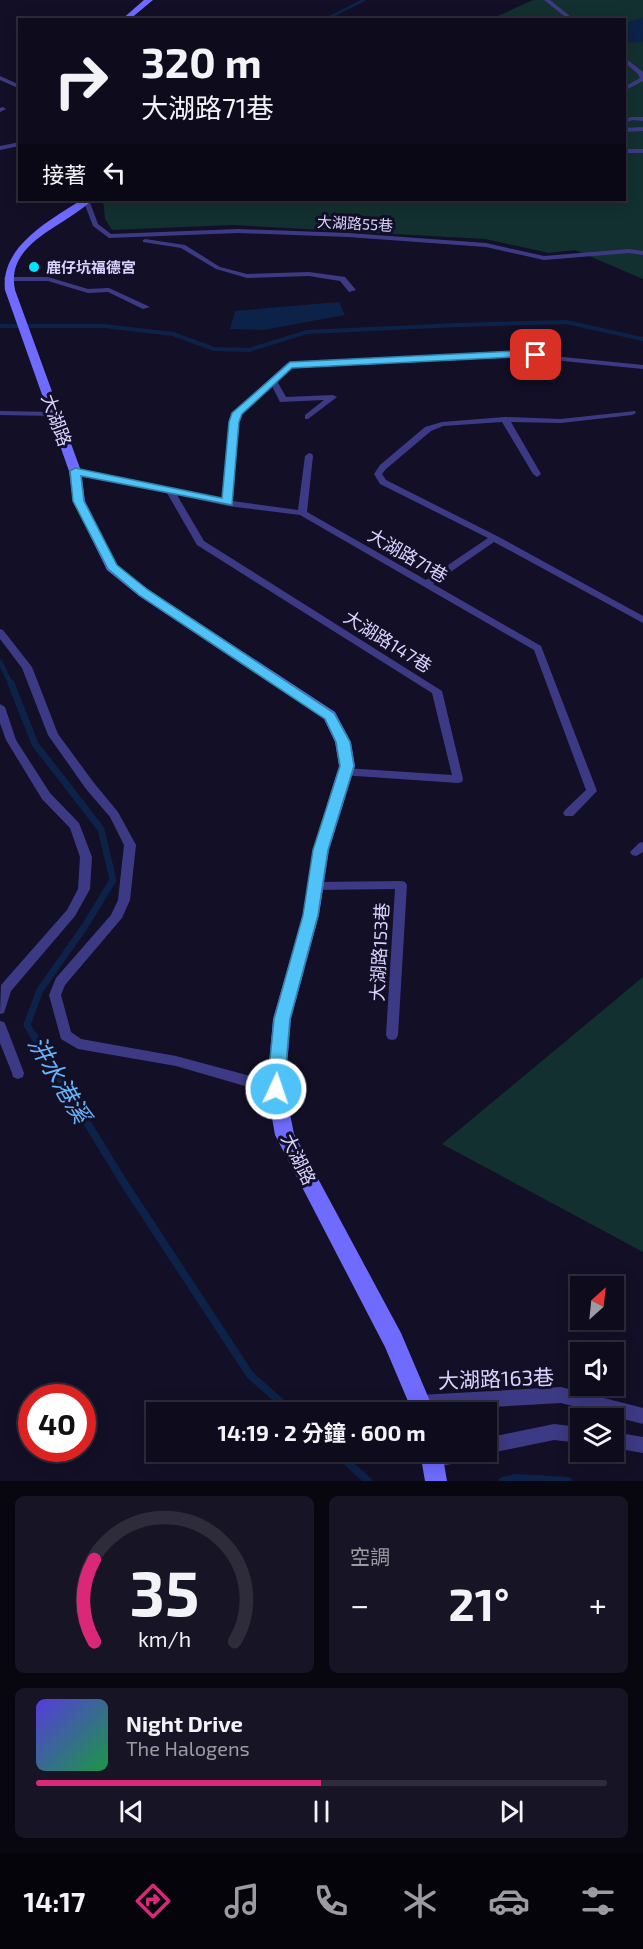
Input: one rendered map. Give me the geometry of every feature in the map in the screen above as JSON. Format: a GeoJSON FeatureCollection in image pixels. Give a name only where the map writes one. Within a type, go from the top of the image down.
{"type":"FeatureCollection","features":[{"type":"Feature","properties":{"kind":"street"},"geometry":{"type":"LineString","coordinates":[[126,18],[149,0]]}},
{"type":"Feature","properties":{"kind":"street"},"geometry":{"type":"LineString","coordinates":[[8,279],[7,273],[16,255],[37,236],[85,201]]}},
{"type":"Feature","properties":{"kind":"street","name":"大湖路"},"geometry":{"type":"LineString","coordinates":[[8,279],[75,471],[79,501],[112,567],[144,593],[330,716],[343,742],[347,766],[321,850],[311,915],[282,1019],[276,1089],[285,1135],[393,1340],[419,1402]]}},
{"type":"Feature","properties":{"kind":"lane"},"geometry":{"type":"LineString","coordinates":[[547,0],[571,18]]}},
{"type":"Feature","properties":{"kind":"lane"},"geometry":{"type":"LineString","coordinates":[[626,61],[641,73],[643,79],[626,88]]}},
{"type":"Feature","properties":{"kind":"lane"},"geometry":{"type":"LineString","coordinates":[[626,68],[636,69]]}},
{"type":"Feature","properties":{"kind":"lane"},"geometry":{"type":"LineString","coordinates":[[0,78],[18,86]]}},
{"type":"Feature","properties":{"kind":"lane"},"geometry":{"type":"LineString","coordinates":[[626,121],[643,119]]}},
{"type":"Feature","properties":{"kind":"lane"},"geometry":{"type":"LineString","coordinates":[[626,130],[643,129]]}},
{"type":"Feature","properties":{"kind":"lane"},"geometry":{"type":"LineString","coordinates":[[0,148],[18,144]]}},
{"type":"Feature","properties":{"kind":"lane"},"geometry":{"type":"LineString","coordinates":[[626,151],[643,151]]}},
{"type":"Feature","properties":{"kind":"lane"},"geometry":{"type":"LineString","coordinates":[[86,201],[95,225],[109,236],[183,246],[218,268],[247,276],[309,274],[342,279],[352,290]]}},
{"type":"Feature","properties":{"kind":"lane","name":"大湖路55巷"},"geometry":{"type":"LineString","coordinates":[[109,236],[238,231],[442,242],[486,246],[544,258],[629,251],[643,253]]}},
{"type":"Feature","properties":{"kind":"lane"},"geometry":{"type":"LineString","coordinates":[[8,279],[48,279],[88,291],[109,290],[146,307]]}},
{"type":"Feature","properties":{"kind":"lane"},"geometry":{"type":"LineString","coordinates":[[228,503],[234,422],[237,413],[290,365],[513,354],[643,367]]}},
{"type":"Feature","properties":{"kind":"lane"},"geometry":{"type":"LineString","coordinates":[[273,380],[282,400],[333,398],[308,417]]}},
{"type":"Feature","properties":{"kind":"lane"},"geometry":{"type":"LineString","coordinates":[[632,412],[561,422],[505,419],[442,424],[428,429],[383,467],[378,474],[383,482],[494,538],[643,620]]}},
{"type":"Feature","properties":{"kind":"lane"},"geometry":{"type":"LineString","coordinates":[[0,413],[55,414]]}},
{"type":"Feature","properties":{"kind":"lane"},"geometry":{"type":"LineString","coordinates":[[505,419],[537,474]]}},
{"type":"Feature","properties":{"kind":"lane"},"geometry":{"type":"LineString","coordinates":[[302,513],[309,456]]}},
{"type":"Feature","properties":{"kind":"lane","name":"大湖路71巷"},"geometry":{"type":"LineString","coordinates":[[75,471],[228,503],[302,513],[538,648],[592,791],[568,813]]}},
{"type":"Feature","properties":{"kind":"lane","name":"大湖路147巷"},"geometry":{"type":"LineString","coordinates":[[170,491],[200,543],[437,690],[458,778],[345,772]]}},
{"type":"Feature","properties":{"kind":"lane"},"geometry":{"type":"LineString","coordinates":[[426,584],[494,538]]}},
{"type":"Feature","properties":{"kind":"lane"},"geometry":{"type":"LineString","coordinates":[[0,632],[27,667],[53,735],[114,815],[130,845],[124,900],[116,918],[60,982],[55,995],[65,1035],[78,1044],[176,1061],[276,1089]]}},
{"type":"Feature","properties":{"kind":"lane"},"geometry":{"type":"LineString","coordinates":[[0,707],[11,740],[46,796],[75,826],[86,857],[84,889],[75,905],[5,989],[0,1009]]}},
{"type":"Feature","properties":{"kind":"lane","name":"大湖路153巷"},"geometry":{"type":"LineString","coordinates":[[315,886],[401,885],[392,1035]]}},
{"type":"Feature","properties":{"kind":"lane"},"geometry":{"type":"LineString","coordinates":[[0,1026],[18,1073]]}},
{"type":"Feature","properties":{"kind":"lane","name":"大湖路163巷"},"geometry":{"type":"LineString","coordinates":[[486,1402],[561,1395],[643,1416]]}},
{"type":"Feature","properties":{"kind":"lane"},"geometry":{"type":"LineString","coordinates":[[497,1444],[554,1432],[570,1434]]}},
{"type":"Feature","properties":{"kind":"lane"},"geometry":{"type":"LineString","coordinates":[[624,1442],[643,1445]]}},
{"type":"Feature","properties":{"kind":"green space"},"geometry":{"type":"Polygon","coordinates":[[[533,0],[643,0],[643,279],[575,250],[549,253],[485,239],[233,225],[112,230],[105,219],[103,201],[626,201],[626,18],[493,18],[533,0]]]}},
{"type":"Feature","properties":{"kind":"green space"},"geometry":{"type":"Polygon","coordinates":[[[643,977],[643,1252],[442,1144],[643,977]]]}},
{"type":"Feature","properties":{"kind":"water"},"geometry":{"type":"Polygon","coordinates":[[[643,18],[643,42],[626,43],[626,22],[643,18]]]}},
{"type":"Feature","properties":{"kind":"water"},"geometry":{"type":"Polygon","coordinates":[[[339,302],[345,315],[263,330],[230,329],[235,311],[339,302]]]}},
{"type":"Feature","properties":{"kind":"waterway"},"geometry":{"type":"LineString","coordinates":[[328,18],[364,0]]}},
{"type":"Feature","properties":{"kind":"waterway"},"geometry":{"type":"LineString","coordinates":[[0,326],[104,326],[173,334],[214,349],[249,350],[307,332],[458,325],[566,322],[643,339]]}},
{"type":"Feature","properties":{"kind":"waterway","name":"汫水港溪"},"geometry":{"type":"LineString","coordinates":[[0,662],[11,684]]}},
{"type":"Feature","properties":{"kind":"waterway","name":"汫水港溪"},"geometry":{"type":"LineString","coordinates":[[11,683],[35,744],[101,829],[113,880],[85,926],[40,990],[27,1025],[35,1038]]}},
{"type":"Feature","properties":{"kind":"waterway","name":"汫水港溪"},"geometry":{"type":"LineString","coordinates":[[34,1036],[124,1183],[250,1375],[281,1402]]}},
{"type":"Feature","properties":{"kind":"waterway","name":"汫水港溪"},"geometry":{"type":"LineString","coordinates":[[347,1462],[368,1481]]}},
{"type":"Feature","properties":{"kind":"waterway","name":"汫水港溪"},"geometry":{"type":"LineString","coordinates":[[503,1481],[516,1478],[568,1481]]}},
{"type":"Feature","properties":{"kind":"place","name":"鹿仔坑福德宮"},"geometry":{"type":"Point","coordinates":[34,267]}},
{"type":"Feature","properties":{"kind":"route"},"geometry":{"type":"LineString","coordinates":[[276,1089],[282,1019],[311,915],[321,850],[347,766],[343,742],[330,716],[144,593],[112,567],[79,501],[75,471],[228,503],[234,422],[237,413],[290,365],[513,354],[536,355]]}}]}
